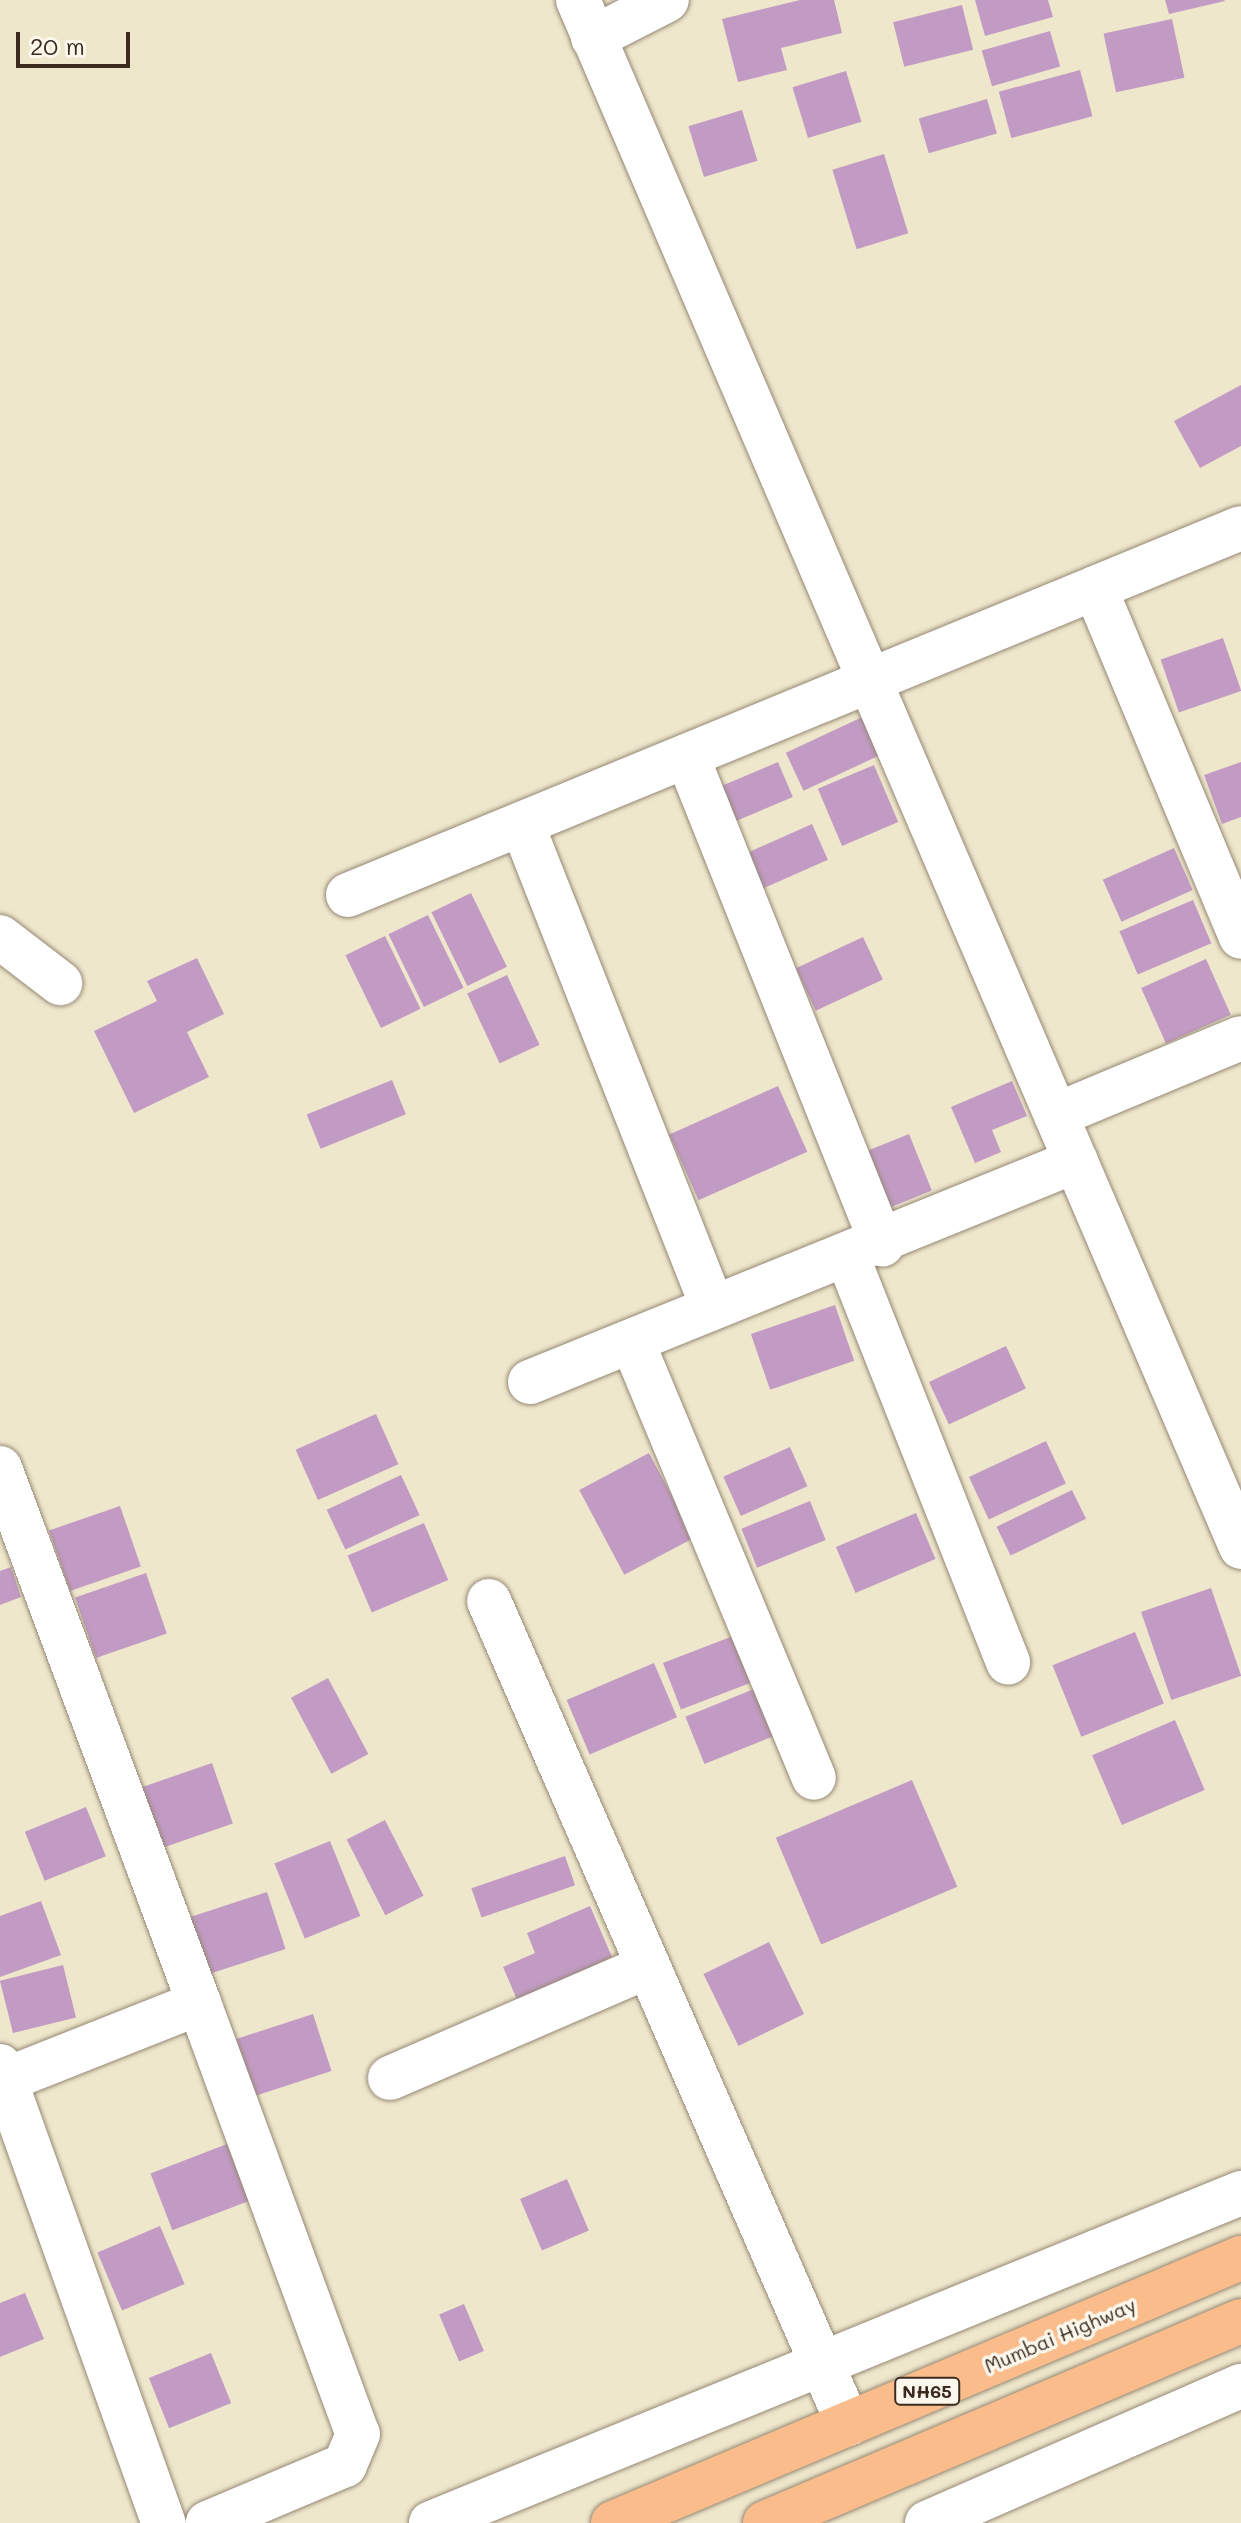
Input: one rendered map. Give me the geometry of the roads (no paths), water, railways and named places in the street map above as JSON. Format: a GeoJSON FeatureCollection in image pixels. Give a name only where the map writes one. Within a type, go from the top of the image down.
{"type":"FeatureCollection","features":[{"type":"Feature","properties":{"kind":"highway","name":"Mumbai Highway"},"geometry":{"type":"LineString","coordinates":[[613,2523],[1241,2258]]}},
{"type":"Feature","properties":{"kind":"highway"},"geometry":{"type":"LineString","coordinates":[[765,2523],[1241,2321]]}},
{"type":"Feature","properties":{"kind":"street"},"geometry":{"type":"LineString","coordinates":[[667,0],[585,19],[1241,1547]]}},
{"type":"Feature","properties":{"kind":"street"},"geometry":{"type":"LineString","coordinates":[[348,895],[1241,528]]}},
{"type":"Feature","properties":{"kind":"street"},"geometry":{"type":"LineString","coordinates":[[1095,588],[1241,937]]}},
{"type":"Feature","properties":{"kind":"street"},"geometry":{"type":"LineString","coordinates":[[687,756],[865,1251],[1008,1663]]}},
{"type":"Feature","properties":{"kind":"street"},"geometry":{"type":"LineString","coordinates":[[522,824],[711,1303]]}},
{"type":"Feature","properties":{"kind":"street"},"geometry":{"type":"LineString","coordinates":[[0,937],[60,983]]}},
{"type":"Feature","properties":{"kind":"street"},"geometry":{"type":"LineString","coordinates":[[1056,1115],[1241,1038]]}},
{"type":"Feature","properties":{"kind":"street"},"geometry":{"type":"LineString","coordinates":[[530,1382],[632,1341],[711,1303],[865,1251],[1076,1161]]}},
{"type":"Feature","properties":{"kind":"street"},"geometry":{"type":"LineString","coordinates":[[632,1341],[814,1778]]}},
{"type":"Feature","properties":{"kind":"street"},"geometry":{"type":"LineString","coordinates":[[0,1468],[358,2434],[345,2465],[208,2523]]}},
{"type":"Feature","properties":{"kind":"street"},"geometry":{"type":"LineString","coordinates":[[489,1601],[644,1968],[816,2361],[848,2424]]}},
{"type":"Feature","properties":{"kind":"street"},"geometry":{"type":"LineString","coordinates":[[390,2078],[644,1968]]}},
{"type":"Feature","properties":{"kind":"street"},"geometry":{"type":"LineString","coordinates":[[164,2523],[3,2073],[199,2003]]}},
{"type":"Feature","properties":{"kind":"street"},"geometry":{"type":"LineString","coordinates":[[431,2523],[816,2361],[1241,2193]]}},
{"type":"Feature","properties":{"kind":"street"},"geometry":{"type":"LineString","coordinates":[[927,2523],[1241,2386]]}}]}
